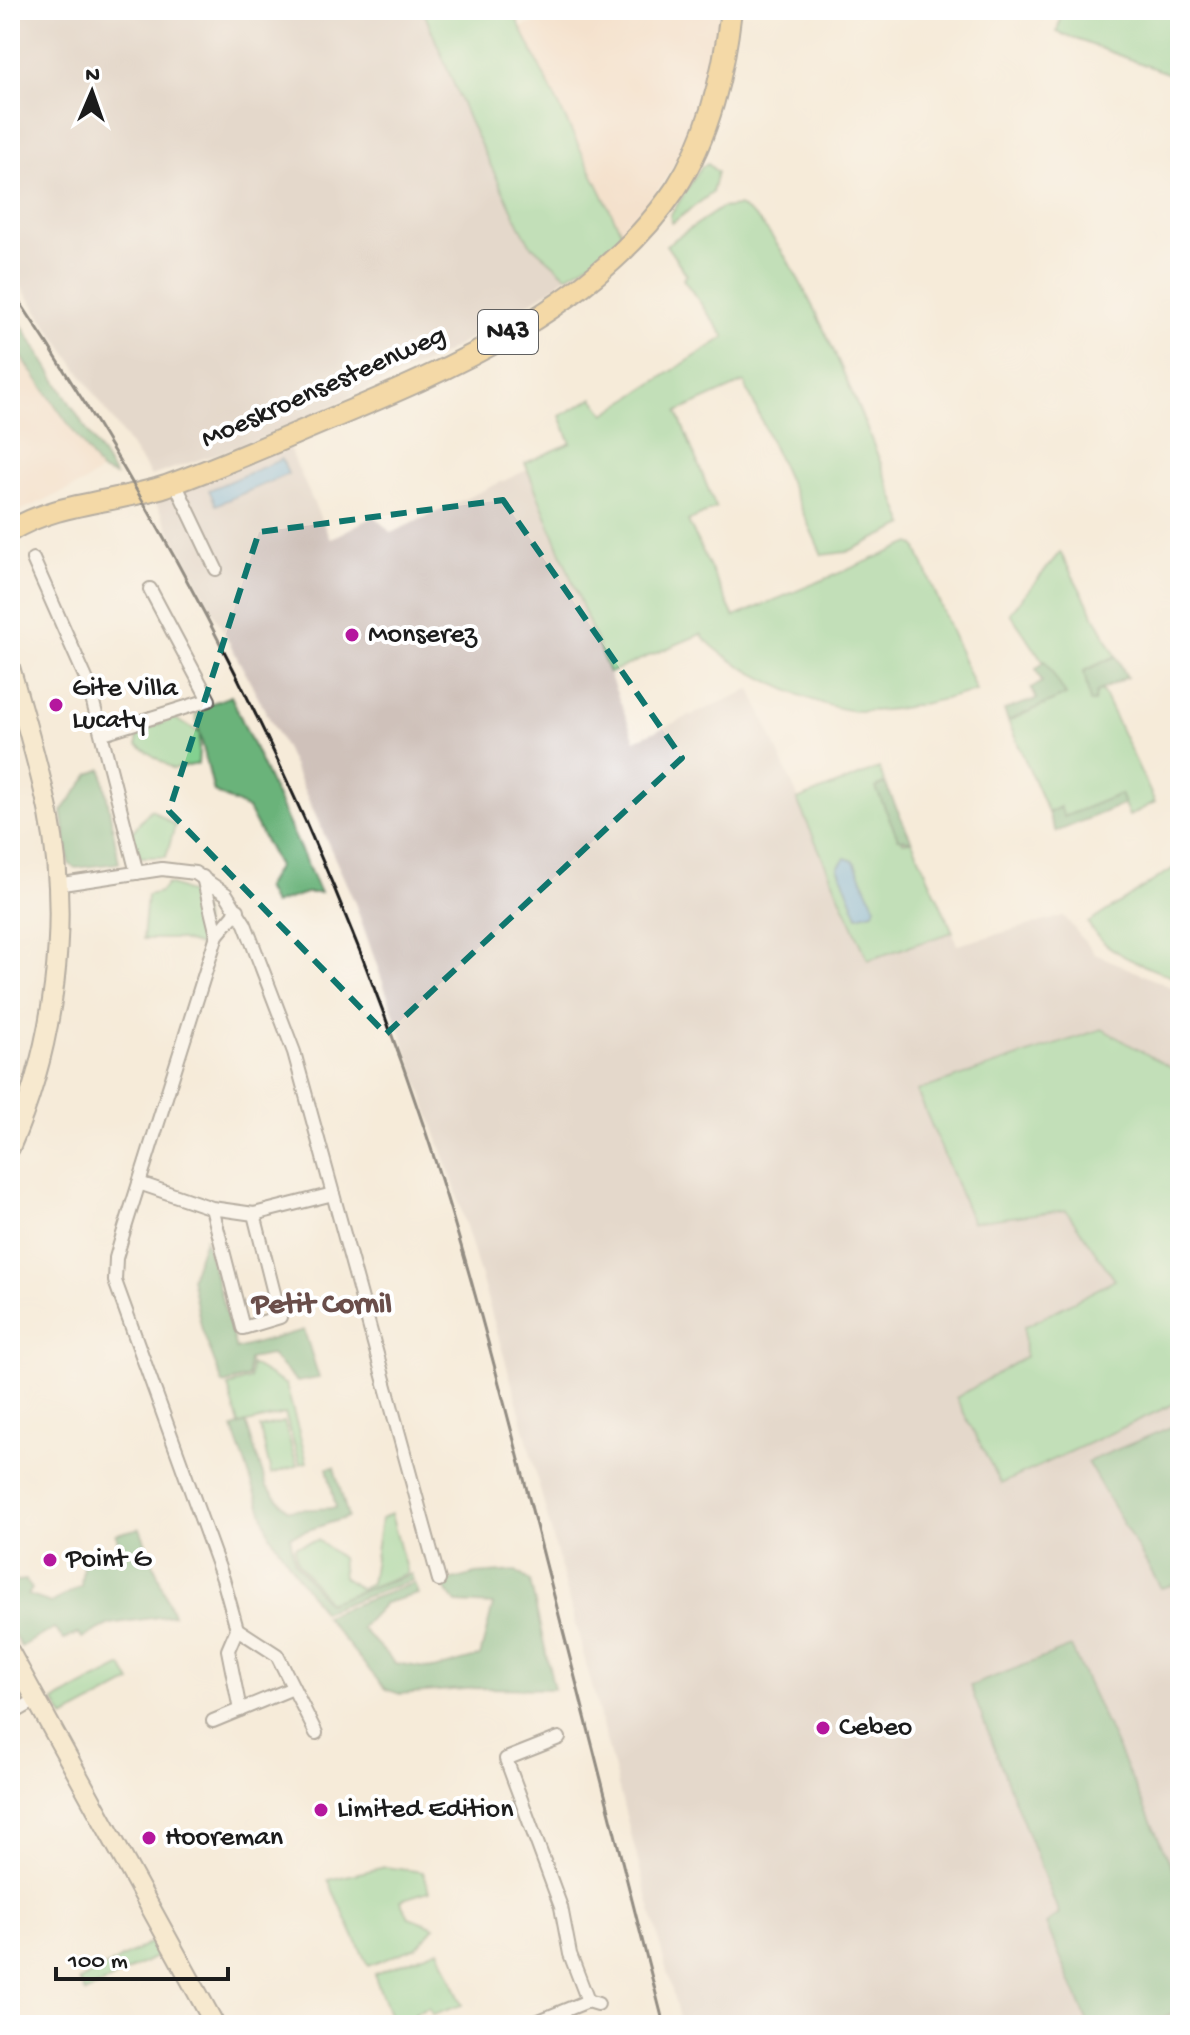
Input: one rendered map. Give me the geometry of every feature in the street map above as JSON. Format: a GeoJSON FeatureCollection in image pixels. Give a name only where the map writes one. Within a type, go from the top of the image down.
{"type":"FeatureCollection","features":[{"type":"Feature","properties":{"kind":"main road","name":"Moeskroensesteenweg"},"geometry":{"type":"LineString","coordinates":[[10,531],[43,514],[175,483],[415,382],[541,313],[603,269],[638,236],[667,198],[695,149],[717,92],[731,10]]}},
{"type":"Feature","properties":{"kind":"main road"},"geometry":{"type":"LineString","coordinates":[[10,667],[50,817],[56,885],[56,957],[49,1012],[39,1065],[10,1148]]}},
{"type":"Feature","properties":{"kind":"main road"},"geometry":{"type":"LineString","coordinates":[[10,1652],[215,2025]]}},
{"type":"Feature","properties":{"kind":"street"},"geometry":{"type":"LineString","coordinates":[[175,483],[216,569]]}},
{"type":"Feature","properties":{"kind":"street"},"geometry":{"type":"LineString","coordinates":[[33,559],[79,660],[103,733],[137,873]]}},
{"type":"Feature","properties":{"kind":"street"},"geometry":{"type":"LineString","coordinates":[[103,733],[209,700],[150,589]]}},
{"type":"Feature","properties":{"kind":"street"},"geometry":{"type":"LineString","coordinates":[[56,885],[179,870],[203,877],[226,894],[238,910],[294,1052],[439,1580]]}},
{"type":"Feature","properties":{"kind":"street"},"geometry":{"type":"LineString","coordinates":[[203,877],[217,935]]}},
{"type":"Feature","properties":{"kind":"street"},"geometry":{"type":"LineString","coordinates":[[238,910],[217,935],[116,1258],[115,1281],[218,1564],[237,1629],[228,1650],[240,1710]]}},
{"type":"Feature","properties":{"kind":"street"},"geometry":{"type":"LineString","coordinates":[[139,1183],[212,1208],[254,1214],[333,1194]]}},
{"type":"Feature","properties":{"kind":"street"},"geometry":{"type":"LineString","coordinates":[[212,1208],[243,1328],[280,1317],[254,1214]]}},
{"type":"Feature","properties":{"kind":"street"},"geometry":{"type":"LineString","coordinates":[[237,1629],[277,1655],[316,1733]]}},
{"type":"Feature","properties":{"kind":"street"},"geometry":{"type":"LineString","coordinates":[[213,1721],[293,1688]]}},
{"type":"Feature","properties":{"kind":"street"},"geometry":{"type":"LineString","coordinates":[[10,1715],[36,1700]]}},
{"type":"Feature","properties":{"kind":"street"},"geometry":{"type":"LineString","coordinates":[[529,2025],[593,2003],[570,1954],[561,1907],[506,1759],[559,1738]]}},
{"type":"Feature","properties":{"kind":"highlighted area"},"geometry":{"type":"Polygon","coordinates":[[[503,500],[682,758],[386,1034],[169,811],[259,532],[503,500]]]}},
{"type":"Feature","properties":{"kind":"shaded area"},"geometry":{"type":"Polygon","coordinates":[[[10,10],[423,10],[469,121],[520,226],[531,244],[567,276],[549,291],[444,354],[253,442],[151,476],[10,271],[10,10]]]}},
{"type":"Feature","properties":{"kind":"shaded area"},"geometry":{"type":"Polygon","coordinates":[[[572,10],[720,10],[713,66],[699,115],[680,156],[643,213],[622,234],[521,27],[572,10]]]}},
{"type":"Feature","properties":{"kind":"shaded area"},"geometry":{"type":"Polygon","coordinates":[[[10,340],[101,471],[82,484],[10,515],[10,340]]]}},
{"type":"Feature","properties":{"kind":"shaded area"},"geometry":{"type":"Polygon","coordinates":[[[288,446],[330,539],[374,516],[391,533],[529,469],[635,740],[751,689],[868,959],[953,932],[957,945],[1064,916],[1095,954],[1180,991],[1180,2025],[681,2025],[515,1394],[454,1185],[355,903],[286,750],[155,502],[288,446]]]}},
{"type":"Feature","properties":{"kind":"green space"},"geometry":{"type":"Polygon","coordinates":[[[423,10],[512,10],[622,234],[596,259],[567,276],[530,244],[469,121],[423,10]]]}},
{"type":"Feature","properties":{"kind":"green space"},"geometry":{"type":"Polygon","coordinates":[[[1062,10],[1180,10],[1180,78],[1057,32],[1062,10]]]}},
{"type":"Feature","properties":{"kind":"green space"},"geometry":{"type":"Polygon","coordinates":[[[708,164],[717,172],[712,193],[672,223],[670,216],[701,167],[708,164]]]}},
{"type":"Feature","properties":{"kind":"green space"},"geometry":{"type":"Polygon","coordinates":[[[738,206],[760,222],[784,255],[809,299],[856,402],[905,525],[847,552],[822,555],[744,382],[677,412],[716,508],[688,521],[734,617],[911,543],[916,546],[976,691],[889,710],[843,709],[799,695],[751,672],[701,634],[609,673],[525,463],[571,443],[560,416],[593,398],[605,414],[725,337],[683,279],[687,275],[666,245],[721,208],[738,206]]]}},
{"type":"Feature","properties":{"kind":"green space"},"geometry":{"type":"Polygon","coordinates":[[[10,306],[115,476],[101,471],[10,340],[10,306]]]}},
{"type":"Feature","properties":{"kind":"green space"},"geometry":{"type":"Polygon","coordinates":[[[1060,552],[1116,656],[1084,671],[1097,692],[1102,690],[1155,802],[1129,816],[1120,794],[1064,817],[1059,808],[1048,813],[1008,721],[1066,695],[1010,613],[1060,552]]]}},
{"type":"Feature","properties":{"kind":"green space"},"geometry":{"type":"Polygon","coordinates":[[[1116,656],[1127,677],[1097,692],[1094,702],[1090,702],[1084,671],[1116,656]]]}},
{"type":"Feature","properties":{"kind":"green space"},"geometry":{"type":"Polygon","coordinates":[[[1045,661],[1066,695],[1008,721],[1004,710],[1037,699],[1031,689],[1042,682],[1036,669],[1045,661]]]}},
{"type":"Feature","properties":{"kind":"green space"},"geometry":{"type":"Polygon","coordinates":[[[231,696],[320,893],[306,893],[273,904],[265,888],[278,866],[248,809],[214,792],[194,710],[231,696]]]}},
{"type":"Feature","properties":{"kind":"green space"},"geometry":{"type":"Polygon","coordinates":[[[174,718],[200,733],[198,764],[173,769],[137,745],[137,734],[174,718]]]}},
{"type":"Feature","properties":{"kind":"green space"},"geometry":{"type":"Polygon","coordinates":[[[879,768],[885,783],[877,787],[903,842],[912,841],[953,932],[868,960],[797,800],[879,768]]]}},
{"type":"Feature","properties":{"kind":"green space"},"geometry":{"type":"Polygon","coordinates":[[[102,769],[119,863],[76,868],[69,864],[62,811],[90,774],[102,769]]]}},
{"type":"Feature","properties":{"kind":"green space"},"geometry":{"type":"Polygon","coordinates":[[[885,783],[912,841],[898,838],[876,788],[885,783]]]}},
{"type":"Feature","properties":{"kind":"green space"},"geometry":{"type":"Polygon","coordinates":[[[1120,794],[1124,804],[1056,832],[1048,813],[1060,807],[1064,817],[1120,794]]]}},
{"type":"Feature","properties":{"kind":"green space"},"geometry":{"type":"Polygon","coordinates":[[[151,809],[175,826],[166,857],[140,857],[132,832],[151,809]]]}},
{"type":"Feature","properties":{"kind":"green space"},"geometry":{"type":"Polygon","coordinates":[[[1180,864],[1180,980],[1116,952],[1088,923],[1180,864]]]}},
{"type":"Feature","properties":{"kind":"green space"},"geometry":{"type":"Polygon","coordinates":[[[167,884],[189,893],[200,905],[203,923],[200,946],[177,939],[143,939],[147,895],[160,892],[167,884]]]}},
{"type":"Feature","properties":{"kind":"green space"},"geometry":{"type":"Polygon","coordinates":[[[1102,1029],[1180,1073],[1180,1401],[1001,1484],[956,1398],[1025,1357],[1024,1327],[1115,1280],[1066,1210],[972,1222],[917,1091],[1102,1029]]]}},
{"type":"Feature","properties":{"kind":"green space"},"geometry":{"type":"Polygon","coordinates":[[[205,1239],[236,1349],[304,1330],[319,1378],[297,1382],[271,1355],[249,1359],[248,1377],[223,1384],[202,1330],[191,1278],[205,1239]]]}},
{"type":"Feature","properties":{"kind":"green space"},"geometry":{"type":"Polygon","coordinates":[[[251,1364],[286,1385],[307,1462],[300,1464],[285,1414],[239,1425],[228,1386],[250,1379],[251,1364]]]}},
{"type":"Feature","properties":{"kind":"green space"},"geometry":{"type":"Polygon","coordinates":[[[284,1422],[297,1466],[271,1474],[260,1428],[284,1422]]]}},
{"type":"Feature","properties":{"kind":"green space"},"geometry":{"type":"Polygon","coordinates":[[[246,1423],[267,1487],[288,1510],[336,1508],[327,1468],[334,1467],[348,1517],[290,1536],[295,1562],[327,1603],[411,1574],[413,1580],[322,1612],[270,1535],[233,1428],[246,1423]]]}},
{"type":"Feature","properties":{"kind":"green space"},"geometry":{"type":"Polygon","coordinates":[[[1180,1423],[1180,1583],[1161,1588],[1087,1462],[1180,1423]]]}},
{"type":"Feature","properties":{"kind":"green space"},"geometry":{"type":"Polygon","coordinates":[[[391,1514],[407,1573],[329,1603],[297,1561],[295,1546],[318,1540],[341,1558],[343,1577],[360,1589],[371,1583],[381,1519],[391,1514]]]}},
{"type":"Feature","properties":{"kind":"green space"},"geometry":{"type":"Polygon","coordinates":[[[140,1528],[173,1615],[110,1624],[82,1638],[79,1633],[64,1640],[54,1628],[21,1647],[10,1628],[10,1582],[26,1580],[32,1589],[28,1595],[51,1603],[81,1586],[83,1563],[121,1554],[116,1534],[140,1528]]]}},
{"type":"Feature","properties":{"kind":"green space"},"geometry":{"type":"Polygon","coordinates":[[[516,1571],[530,1581],[554,1689],[478,1688],[400,1694],[385,1689],[324,1616],[414,1583],[418,1594],[385,1603],[361,1628],[395,1663],[433,1669],[480,1656],[493,1605],[456,1603],[441,1583],[475,1574],[516,1571]]]}},
{"type":"Feature","properties":{"kind":"green space"},"geometry":{"type":"Polygon","coordinates":[[[1071,1647],[1180,1885],[1180,2010],[1144,2025],[1089,2025],[1046,1924],[1059,1914],[970,1686],[1071,1647]]]}},
{"type":"Feature","properties":{"kind":"green space"},"geometry":{"type":"Polygon","coordinates":[[[122,1666],[131,1682],[64,1718],[54,1701],[122,1666]]]}},
{"type":"Feature","properties":{"kind":"green space"},"geometry":{"type":"Polygon","coordinates":[[[385,1867],[423,1872],[429,1891],[400,1900],[409,1917],[435,1927],[417,1947],[368,1966],[328,1880],[385,1867]]]}},
{"type":"Feature","properties":{"kind":"green space"},"geometry":{"type":"Polygon","coordinates":[[[154,1941],[161,1954],[86,1993],[79,1981],[154,1941]]]}},
{"type":"Feature","properties":{"kind":"green space"},"geometry":{"type":"Polygon","coordinates":[[[439,1949],[462,2005],[433,2015],[429,2008],[415,2013],[417,2020],[409,2025],[393,2025],[374,1974],[439,1949]]]}},
{"type":"Feature","properties":{"kind":"water"},"geometry":{"type":"Polygon","coordinates":[[[282,459],[288,474],[216,505],[209,490],[282,459]]]}},
{"type":"Feature","properties":{"kind":"water"},"geometry":{"type":"Polygon","coordinates":[[[845,858],[854,861],[875,906],[873,912],[858,916],[838,867],[845,858]]]}},
{"type":"Feature","properties":{"kind":"railway"},"geometry":{"type":"LineString","coordinates":[[10,287],[134,486],[245,693],[342,907],[385,1016],[424,1127],[481,1316],[664,2025]]}},
{"type":"Feature","properties":{"kind":"place","name":"Monserez"},"geometry":{"type":"Point","coordinates":[352,635]}},
{"type":"Feature","properties":{"kind":"place","name":"Gite Villa Lucaty"},"geometry":{"type":"Point","coordinates":[56,705]}},
{"type":"Feature","properties":{"kind":"place","name":"Point G"},"geometry":{"type":"Point","coordinates":[50,1560]}},
{"type":"Feature","properties":{"kind":"place","name":"Cebeo"},"geometry":{"type":"Point","coordinates":[823,1728]}},
{"type":"Feature","properties":{"kind":"place","name":"Limited Edition"},"geometry":{"type":"Point","coordinates":[321,1810]}},
{"type":"Feature","properties":{"kind":"place","name":"Hooreman"},"geometry":{"type":"Point","coordinates":[149,1838]}},
{"type":"Feature","properties":{"kind":"district","name":"Petit Cornil"},"geometry":{"type":"Point","coordinates":[322,1306]}}]}
